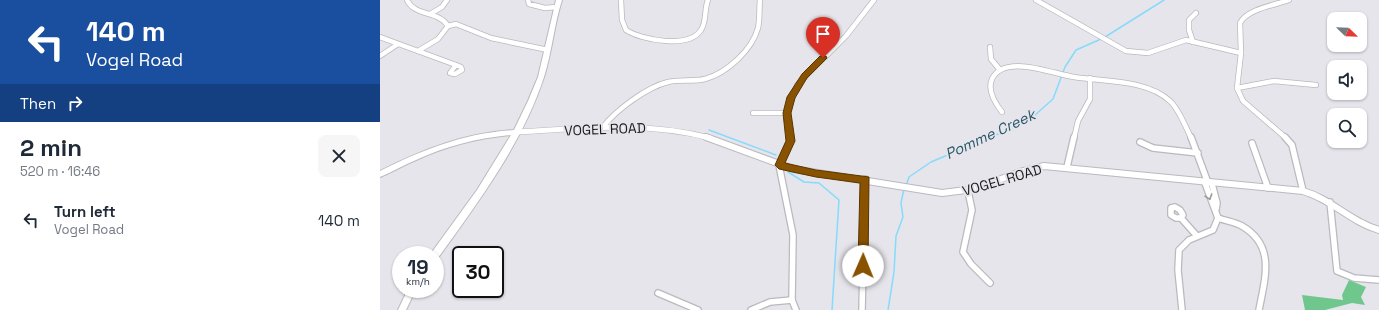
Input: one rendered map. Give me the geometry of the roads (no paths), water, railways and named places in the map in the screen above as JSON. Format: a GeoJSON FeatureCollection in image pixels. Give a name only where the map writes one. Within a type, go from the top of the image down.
{"type":"FeatureCollection","features":[{"type":"Feature","properties":{"kind":"main road"},"geometry":{"type":"LineString","coordinates":[[441,246],[495,168],[517,132],[540,79],[559,0]]}},
{"type":"Feature","properties":{"kind":"main road","name":"VOGEL ROAD"},"geometry":{"type":"LineString","coordinates":[[380,174],[440,146],[482,136],[517,132]]}},
{"type":"Feature","properties":{"kind":"main road"},"geometry":{"type":"LineString","coordinates":[[402,310],[408,298]]}},
{"type":"Feature","properties":{"kind":"street"},"geometry":{"type":"LineString","coordinates":[[407,0],[412,8],[442,18],[448,26]]}},
{"type":"Feature","properties":{"kind":"street"},"geometry":{"type":"LineString","coordinates":[[430,14],[442,7],[447,0]]}},
{"type":"Feature","properties":{"kind":"street"},"geometry":{"type":"LineString","coordinates":[[528,0],[530,5],[534,6],[557,7]]}},
{"type":"Feature","properties":{"kind":"street"},"geometry":{"type":"LineString","coordinates":[[621,0],[624,25],[629,32],[677,42],[690,39],[701,31],[704,25],[705,6],[708,0]]}},
{"type":"Feature","properties":{"kind":"street"},"geometry":{"type":"LineString","coordinates":[[604,127],[611,118],[639,96],[658,86],[675,81],[706,79],[727,69],[749,45],[755,36],[758,26],[760,0]]}},
{"type":"Feature","properties":{"kind":"street"},"geometry":{"type":"LineString","coordinates":[[796,310],[792,300],[793,235],[779,165],[790,141],[787,113],[797,86],[846,36],[874,0]]}},
{"type":"Feature","properties":{"kind":"street"},"geometry":{"type":"LineString","coordinates":[[1036,0],[1055,9],[1118,48],[1133,52],[1146,53],[1177,42],[1193,42],[1241,54]]}},
{"type":"Feature","properties":{"kind":"street"},"geometry":{"type":"LineString","coordinates":[[1289,0],[1251,13],[1242,19],[1240,24],[1241,54],[1237,88],[1239,96],[1243,101],[1282,133],[1292,145],[1303,192]]}},
{"type":"Feature","properties":{"kind":"street"},"geometry":{"type":"LineString","coordinates":[[1193,42],[1189,30],[1189,20],[1196,13]]}},
{"type":"Feature","properties":{"kind":"street"},"geometry":{"type":"LineString","coordinates":[[418,51],[438,38],[448,26],[456,24],[491,38],[548,50]]}},
{"type":"Feature","properties":{"kind":"street"},"geometry":{"type":"LineString","coordinates":[[380,37],[456,65]]}},
{"type":"Feature","properties":{"kind":"street"},"geometry":{"type":"LineString","coordinates":[[380,56],[398,44]]}},
{"type":"Feature","properties":{"kind":"street"},"geometry":{"type":"LineString","coordinates":[[990,47],[991,59],[1000,70]]}},
{"type":"Feature","properties":{"kind":"street"},"geometry":{"type":"LineString","coordinates":[[1002,112],[996,104],[991,83],[992,78],[1000,70],[1016,66],[1045,69],[1062,75],[1106,79],[1147,90],[1171,101],[1185,124],[1198,153],[1208,183],[1211,203],[1216,209],[1218,218],[1213,230],[1186,242],[1178,251],[1182,310]]}},
{"type":"Feature","properties":{"kind":"street"},"geometry":{"type":"LineString","coordinates":[[1067,167],[1078,120],[1090,99],[1090,78]]}},
{"type":"Feature","properties":{"kind":"street"},"geometry":{"type":"LineString","coordinates":[[1237,88],[1274,81],[1316,85]]}},
{"type":"Feature","properties":{"kind":"street"},"geometry":{"type":"LineString","coordinates":[[753,113],[787,113]]}},
{"type":"Feature","properties":{"kind":"street","name":"VOGEL ROAD"},"geometry":{"type":"LineString","coordinates":[[517,132],[604,127],[651,127],[700,135],[724,142],[779,165],[816,173],[897,184],[947,193],[968,191],[1034,168],[1067,167],[1208,183],[1268,188],[1316,194],[1358,222],[1379,230]]}},
{"type":"Feature","properties":{"kind":"street"},"geometry":{"type":"LineString","coordinates":[[1140,142],[1153,148],[1198,153]]}},
{"type":"Feature","properties":{"kind":"street"},"geometry":{"type":"LineString","coordinates":[[1252,143],[1268,188]]}},
{"type":"Feature","properties":{"kind":"street"},"geometry":{"type":"LineString","coordinates":[[862,310],[865,180]]}},
{"type":"Feature","properties":{"kind":"street"},"geometry":{"type":"LineString","coordinates":[[968,191],[972,210],[963,252],[971,264],[990,283]]}},
{"type":"Feature","properties":{"kind":"street"},"geometry":{"type":"LineString","coordinates":[[1330,202],[1337,271],[1354,278],[1379,280]]}},
{"type":"Feature","properties":{"kind":"street"},"geometry":{"type":"LineString","coordinates":[[1181,218],[1197,236]]}},
{"type":"Feature","properties":{"kind":"street"},"geometry":{"type":"LineString","coordinates":[[1218,218],[1242,226],[1264,247],[1267,256],[1259,310]]}},
{"type":"Feature","properties":{"kind":"street"},"geometry":{"type":"LineString","coordinates":[[658,293],[698,310]]}},
{"type":"Feature","properties":{"kind":"street"},"geometry":{"type":"LineString","coordinates":[[751,310],[760,304],[792,300]]}},
{"type":"Feature","properties":{"kind":"waterway","name":"Pomme Creek"},"geometry":{"type":"LineString","coordinates":[[1105,37],[1164,0]]}},
{"type":"Feature","properties":{"kind":"waterway","name":"Pomme Creek"},"geometry":{"type":"LineString","coordinates":[[906,186],[909,177],[931,162],[1010,129],[1035,115],[1053,99],[1065,67],[1076,50],[1101,39]]}},
{"type":"Feature","properties":{"kind":"waterway"},"geometry":{"type":"LineString","coordinates":[[709,130],[776,155]]}},
{"type":"Feature","properties":{"kind":"waterway"},"geometry":{"type":"LineString","coordinates":[[788,172],[804,182],[819,183],[839,200],[832,310]]}},
{"type":"Feature","properties":{"kind":"waterway","name":"Pomme Creek"},"geometry":{"type":"LineString","coordinates":[[888,310],[894,272],[896,236],[903,217],[901,203],[904,189]]}}]}
